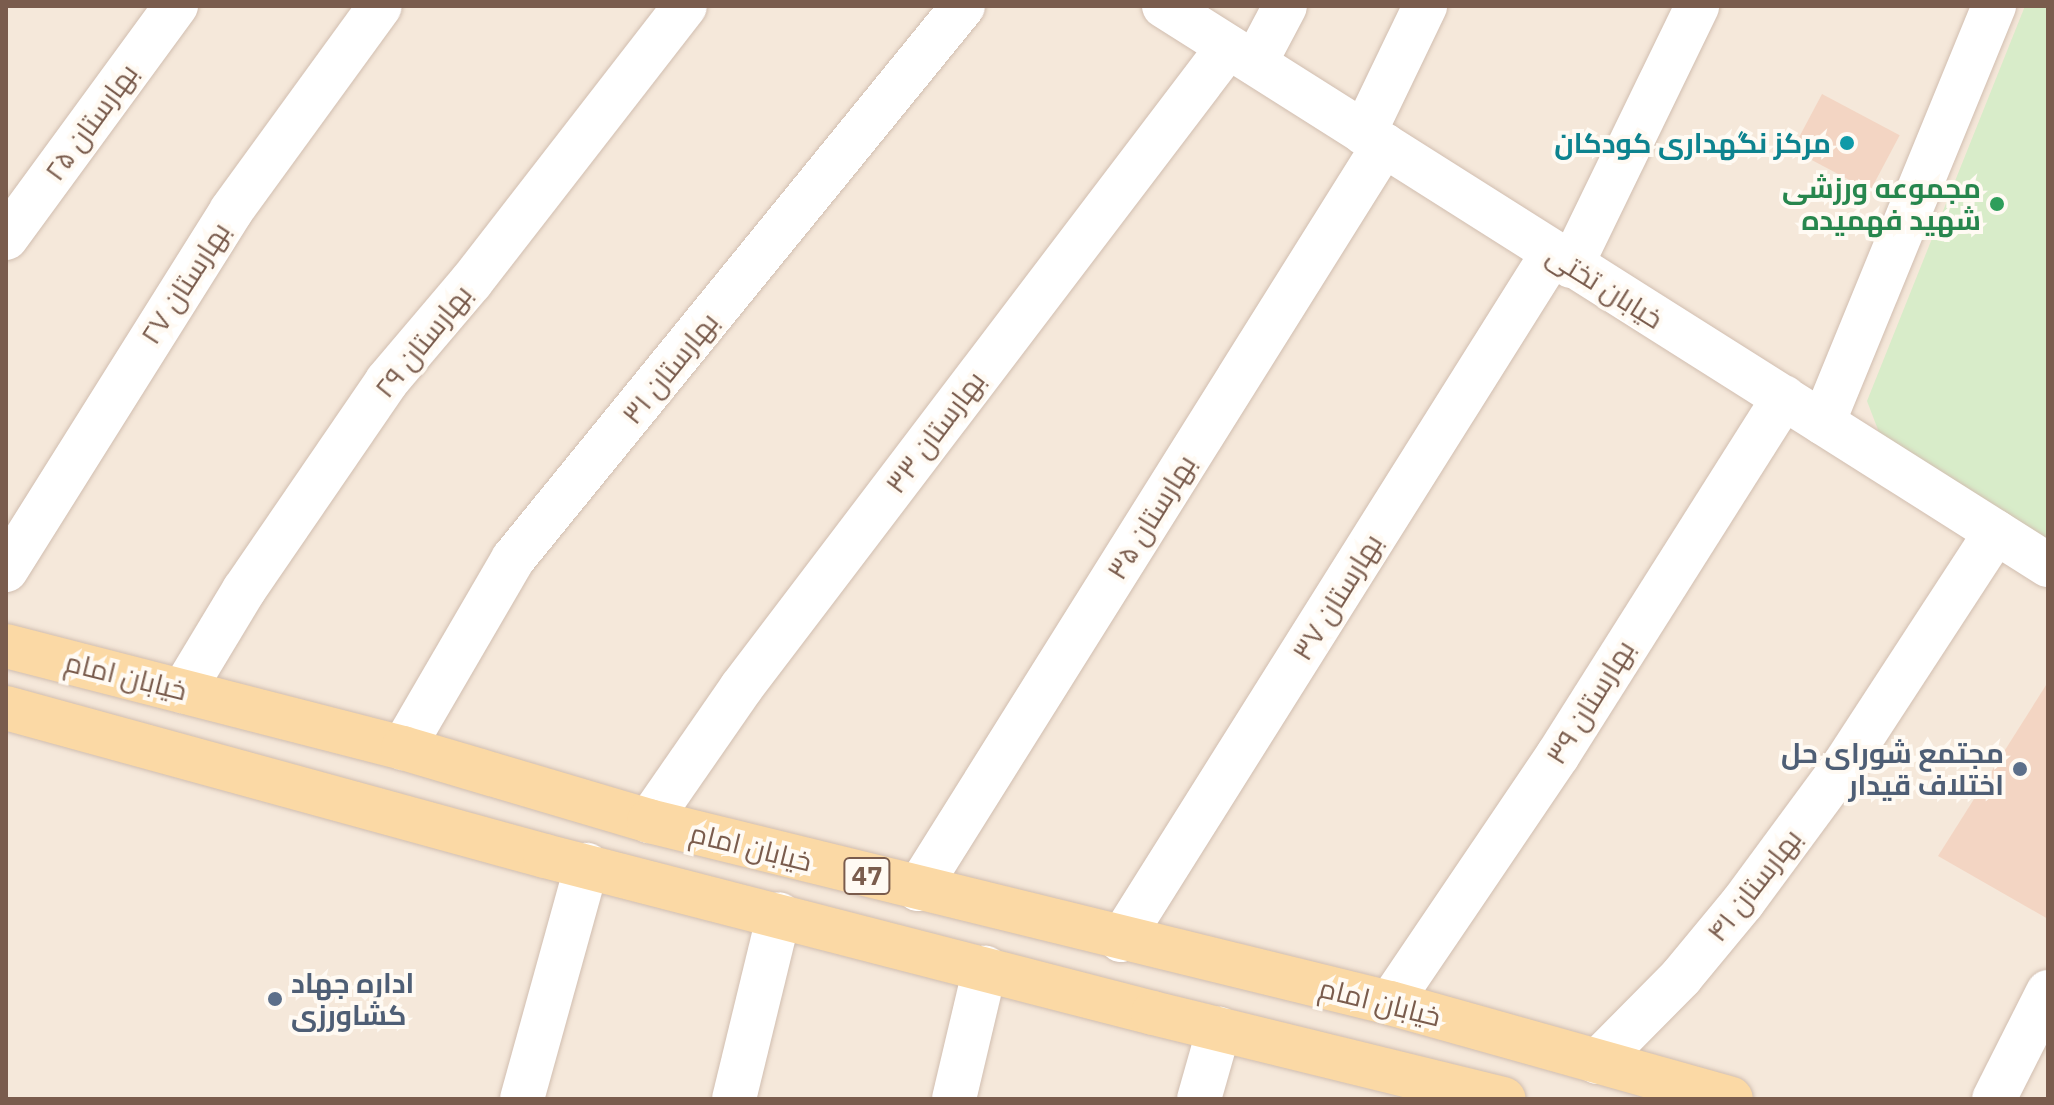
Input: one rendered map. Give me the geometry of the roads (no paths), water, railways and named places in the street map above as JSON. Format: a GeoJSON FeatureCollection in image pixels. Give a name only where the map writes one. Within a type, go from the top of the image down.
{"type":"FeatureCollection","features":[{"type":"Feature","properties":{"kind":"main road","name":"خیابان امام"},"geometry":{"type":"LineString","coordinates":[[6,646],[403,748],[649,821],[1121,940],[1390,1003],[1707,1096]]}},
{"type":"Feature","properties":{"kind":"main road","name":"خیابان امام"},"geometry":{"type":"LineString","coordinates":[[6,708],[587,865],[1488,1097]]}},
{"type":"Feature","properties":{"kind":"street","name":"بهارستان ۲۵"},"geometry":{"type":"LineString","coordinates":[[6,238],[176,6]]}},
{"type":"Feature","properties":{"kind":"street","name":"بهارستان ۲۷"},"geometry":{"type":"LineString","coordinates":[[6,570],[224,223],[380,6]]}},
{"type":"Feature","properties":{"kind":"street","name":"بهارستان ۲۹"},"geometry":{"type":"LineString","coordinates":[[183,691],[244,590],[387,381],[471,282],[685,6]]}},
{"type":"Feature","properties":{"kind":"street","name":"بهارستان ۳۱"},"geometry":{"type":"LineString","coordinates":[[403,748],[513,559],[963,6]]}},
{"type":"Feature","properties":{"kind":"street","name":"خیابان تختی"},"geometry":{"type":"LineString","coordinates":[[1164,6],[2048,565]]}},
{"type":"Feature","properties":{"kind":"street","name":"بهارستان ۳۳"},"geometry":{"type":"LineString","coordinates":[[649,821],[741,688],[1242,55],[1285,6]]}},
{"type":"Feature","properties":{"kind":"street","name":"بهارستان ۳۵"},"geometry":{"type":"LineString","coordinates":[[918,889],[1374,139],[1425,6]]}},
{"type":"Feature","properties":{"kind":"street","name":"بهارستان ۳۷"},"geometry":{"type":"LineString","coordinates":[[1121,940],[1562,260],[1697,6]]}},
{"type":"Feature","properties":{"kind":"street"},"geometry":{"type":"LineString","coordinates":[[1823,423],[1994,6]]}},
{"type":"Feature","properties":{"kind":"street","name":"بهارستان ۳۹"},"geometry":{"type":"LineString","coordinates":[[1390,1003],[1558,755],[1784,398]]}},
{"type":"Feature","properties":{"kind":"street","name":"بهارستان ۴۱"},"geometry":{"type":"LineString","coordinates":[[1597,1062],[1681,977],[1743,902],[1844,765],[1996,532]]}},
{"type":"Feature","properties":{"kind":"street"},"geometry":{"type":"LineString","coordinates":[[522,1099],[587,865]]}},
{"type":"Feature","properties":{"kind":"street"},"geometry":{"type":"LineString","coordinates":[[734,1099],[779,914]]}},
{"type":"Feature","properties":{"kind":"street"},"geometry":{"type":"LineString","coordinates":[[954,1099],[985,968]]}},
{"type":"Feature","properties":{"kind":"street"},"geometry":{"type":"LineString","coordinates":[[1994,1099],[2048,992]]}},
{"type":"Feature","properties":{"kind":"street"},"geometry":{"type":"LineString","coordinates":[[1199,1099],[1219,1029]]}},
{"type":"Feature","properties":{"kind":"place","name":"مرکز نگهداری کودکان"},"geometry":{"type":"Point","coordinates":[1847,143]}},
{"type":"Feature","properties":{"kind":"place","name":"مجموعه ورزشی شهید فهمیده"},"geometry":{"type":"Point","coordinates":[1997,204]}},
{"type":"Feature","properties":{"kind":"place","name":"مجتمع شورای حل اختلاف قیدار"},"geometry":{"type":"Point","coordinates":[2020,769]}},
{"type":"Feature","properties":{"kind":"place","name":"اداره جهاد کشاورزی"},"geometry":{"type":"Point","coordinates":[275,999]}}]}
